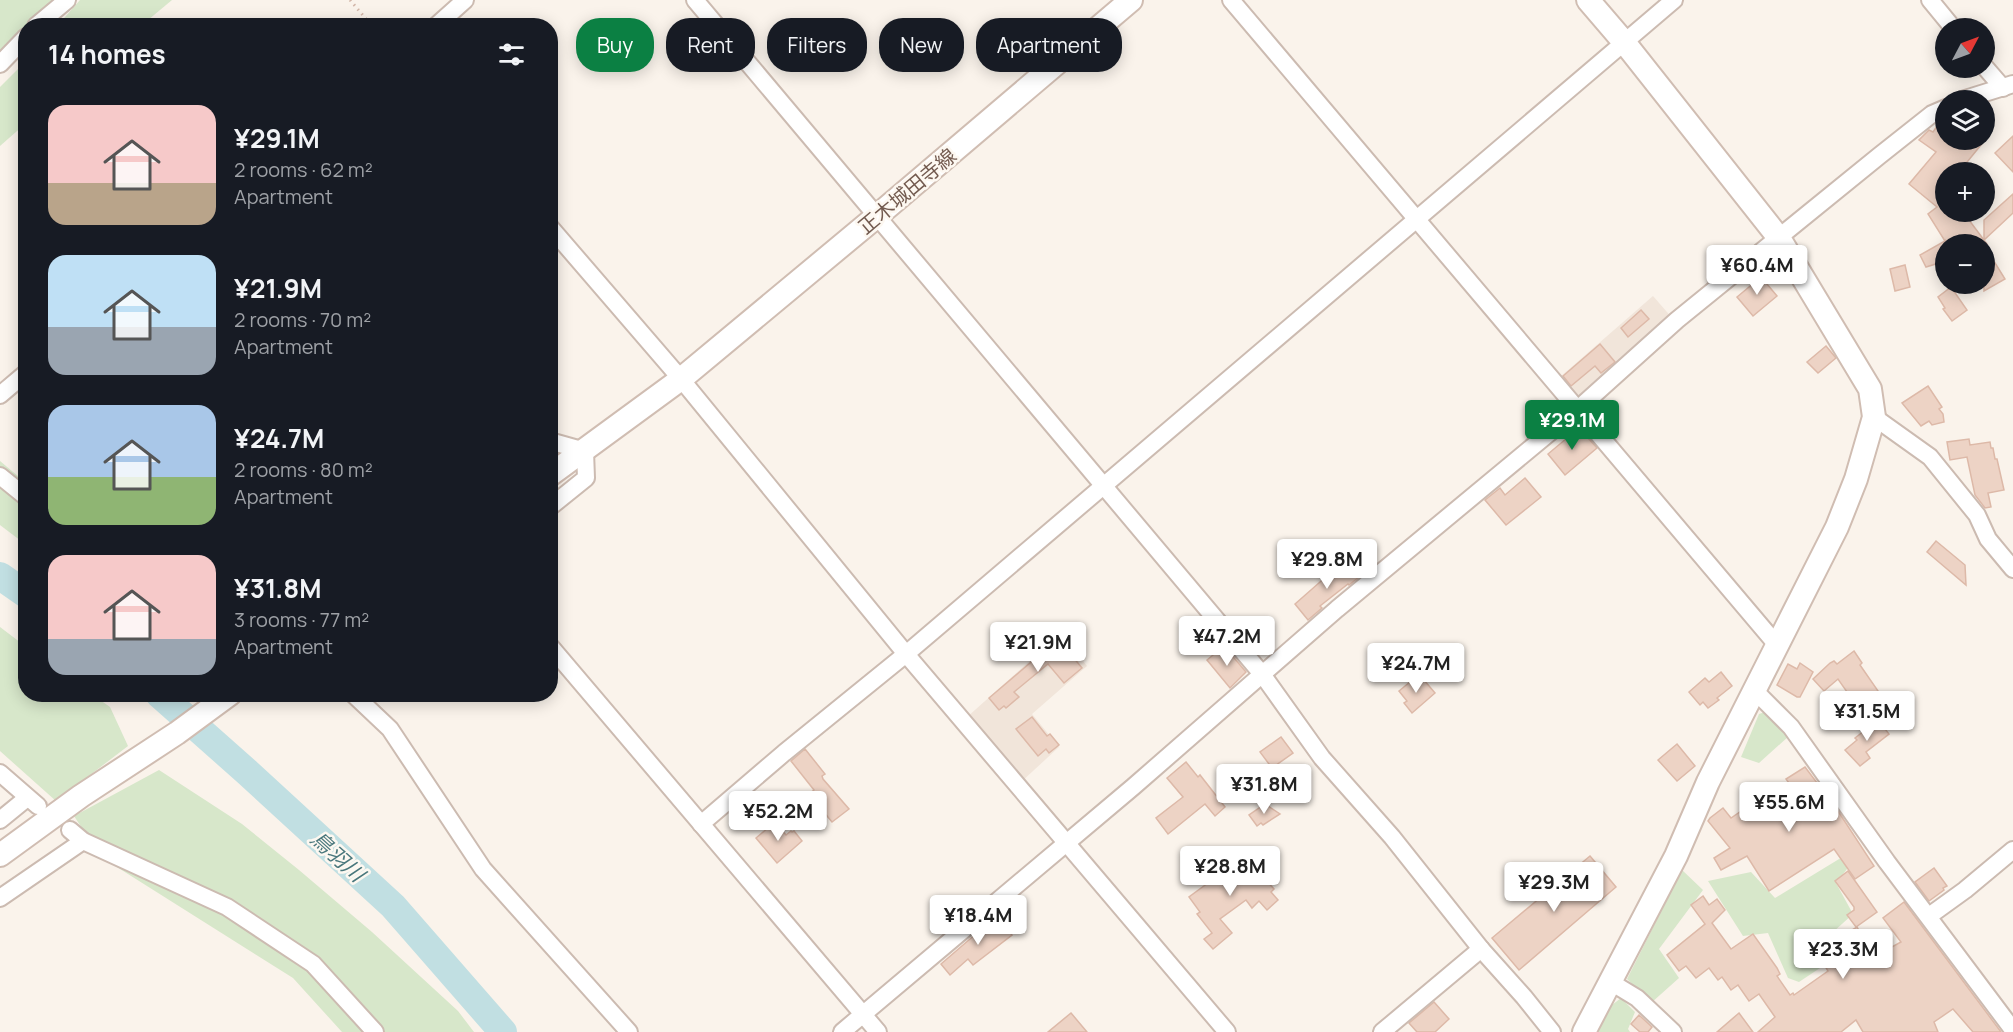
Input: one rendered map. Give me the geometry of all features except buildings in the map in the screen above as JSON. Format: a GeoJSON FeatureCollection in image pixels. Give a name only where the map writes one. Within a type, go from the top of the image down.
{"type":"FeatureCollection","features":[{"type":"Feature","properties":{"kind":"street"},"geometry":{"type":"LineString","coordinates":[[46,18],[67,0]]}},
{"type":"Feature","properties":{"kind":"street"},"geometry":{"type":"LineString","coordinates":[[445,18],[465,0]]}},
{"type":"Feature","properties":{"kind":"street"},"geometry":{"type":"LineString","coordinates":[[695,0],[1262,674],[1322,758],[1392,837],[1481,949],[1524,997],[1551,1032]]}},
{"type":"Feature","properties":{"kind":"street","name":"正木城田寺線"},"geometry":{"type":"LineString","coordinates":[[558,470],[681,379],[1131,0]]}},
{"type":"Feature","properties":{"kind":"street"},"geometry":{"type":"LineString","coordinates":[[1231,0],[1778,645]]}},
{"type":"Feature","properties":{"kind":"street"},"geometry":{"type":"LineString","coordinates":[[1584,1032],[1676,856],[1708,782],[1837,527],[1856,479],[1874,417],[1870,389],[1779,238],[1588,0]]}},
{"type":"Feature","properties":{"kind":"street"},"geometry":{"type":"LineString","coordinates":[[701,824],[906,654],[1674,0]]}},
{"type":"Feature","properties":{"kind":"street"},"geometry":{"type":"LineString","coordinates":[[1929,0],[1944,18]]}},
{"type":"Feature","properties":{"kind":"street"},"geometry":{"type":"LineString","coordinates":[[0,64],[18,45]]}},
{"type":"Feature","properties":{"kind":"street"},"geometry":{"type":"LineString","coordinates":[[1995,75],[2008,86]]}},
{"type":"Feature","properties":{"kind":"street"},"geometry":{"type":"LineString","coordinates":[[842,1032],[1066,843],[1337,609],[1578,409],[1677,320],[1935,113]]}},
{"type":"Feature","properties":{"kind":"street"},"geometry":{"type":"LineString","coordinates":[[558,236],[681,379],[906,654],[1227,1032]]}},
{"type":"Feature","properties":{"kind":"street"},"geometry":{"type":"LineString","coordinates":[[0,395],[18,380]]}},
{"type":"Feature","properties":{"kind":"street"},"geometry":{"type":"LineString","coordinates":[[1874,417],[1930,457],[1977,515],[1988,539],[2013,569]]}},
{"type":"Feature","properties":{"kind":"street"},"geometry":{"type":"LineString","coordinates":[[558,443],[585,451],[586,478],[558,501]]}},
{"type":"Feature","properties":{"kind":"street"},"geometry":{"type":"LineString","coordinates":[[0,476],[18,491]]}},
{"type":"Feature","properties":{"kind":"street"},"geometry":{"type":"LineString","coordinates":[[558,655],[878,1032]]}},
{"type":"Feature","properties":{"kind":"street"},"geometry":{"type":"LineString","coordinates":[[1755,691],[1791,727],[1887,862],[2013,1030]]}},
{"type":"Feature","properties":{"kind":"street"},"geometry":{"type":"LineString","coordinates":[[0,855],[81,796],[177,733],[219,702]]}},
{"type":"Feature","properties":{"kind":"street"},"geometry":{"type":"LineString","coordinates":[[361,702],[390,729],[483,868],[629,1032]]}},
{"type":"Feature","properties":{"kind":"street"},"geometry":{"type":"LineString","coordinates":[[0,773],[32,802],[0,820]]}},
{"type":"Feature","properties":{"kind":"street"},"geometry":{"type":"LineString","coordinates":[[70,830],[83,841],[227,907],[312,964],[375,1032]]}},
{"type":"Feature","properties":{"kind":"street"},"geometry":{"type":"LineString","coordinates":[[0,898],[83,841]]}},
{"type":"Feature","properties":{"kind":"street"},"geometry":{"type":"LineString","coordinates":[[1929,916],[2013,850]]}},
{"type":"Feature","properties":{"kind":"street"},"geometry":{"type":"LineString","coordinates":[[1382,1032],[1481,949]]}},
{"type":"Feature","properties":{"kind":"street"},"geometry":{"type":"LineString","coordinates":[[1609,981],[1636,998],[1673,1032]]}},
{"type":"Feature","properties":{"kind":"path"},"geometry":{"type":"LineString","coordinates":[[350,0],[365,18]]}},
{"type":"Feature","properties":{"kind":"shaded area"},"geometry":{"type":"Polygon","coordinates":[[[1653,296],[1673,319],[1584,396],[1573,396],[1559,378],[1653,296]]]}},
{"type":"Feature","properties":{"kind":"shaded area"},"geometry":{"type":"Polygon","coordinates":[[[1061,633],[1087,666],[1032,714],[1059,747],[1020,783],[966,718],[1061,633]]]}},
{"type":"Feature","properties":{"kind":"green space"},"geometry":{"type":"Polygon","coordinates":[[[0,0],[56,0],[37,18],[18,18],[18,37],[0,54],[0,0]]]}},
{"type":"Feature","properties":{"kind":"green space"},"geometry":{"type":"Polygon","coordinates":[[[80,0],[172,0],[150,18],[64,18],[80,0]]]}},
{"type":"Feature","properties":{"kind":"green space"},"geometry":{"type":"Polygon","coordinates":[[[18,69],[18,130],[0,146],[0,87],[18,69]]]}},
{"type":"Feature","properties":{"kind":"green space"},"geometry":{"type":"Polygon","coordinates":[[[0,461],[18,476],[18,539],[0,525],[0,461]]]}},
{"type":"Feature","properties":{"kind":"green space"},"geometry":{"type":"Polygon","coordinates":[[[0,627],[18,641],[18,702],[103,702],[110,707],[128,746],[56,801],[0,751],[0,627]]]}},
{"type":"Feature","properties":{"kind":"green space"},"geometry":{"type":"Polygon","coordinates":[[[1768,711],[1789,736],[1759,763],[1741,757],[1759,714],[1768,711]]]}},
{"type":"Feature","properties":{"kind":"green space"},"geometry":{"type":"Polygon","coordinates":[[[159,770],[242,824],[299,870],[372,932],[458,1011],[474,1032],[342,1032],[293,978],[101,857],[74,816],[159,770]]]}},
{"type":"Feature","properties":{"kind":"green space"},"geometry":{"type":"Polygon","coordinates":[[[1844,856],[1851,864],[1836,883],[1853,914],[1821,943],[1826,964],[1799,982],[1788,978],[1768,933],[1743,936],[1708,881],[1751,872],[1775,898],[1844,856]]]}},
{"type":"Feature","properties":{"kind":"green space"},"geometry":{"type":"Polygon","coordinates":[[[1682,870],[1703,890],[1659,949],[1679,978],[1651,1003],[1627,979],[1682,870]]]}},
{"type":"Feature","properties":{"kind":"green space"},"geometry":{"type":"Polygon","coordinates":[[[1621,998],[1635,1012],[1628,1029],[1630,1032],[1598,1032],[1612,1005],[1621,998]]]}},
{"type":"Feature","properties":{"kind":"waterway","name":"鳥羽川"},"geometry":{"type":"LineString","coordinates":[[0,576],[18,588]]}},
{"type":"Feature","properties":{"kind":"waterway","name":"鳥羽川"},"geometry":{"type":"LineString","coordinates":[[168,702],[393,906],[503,1032]]}}]}
